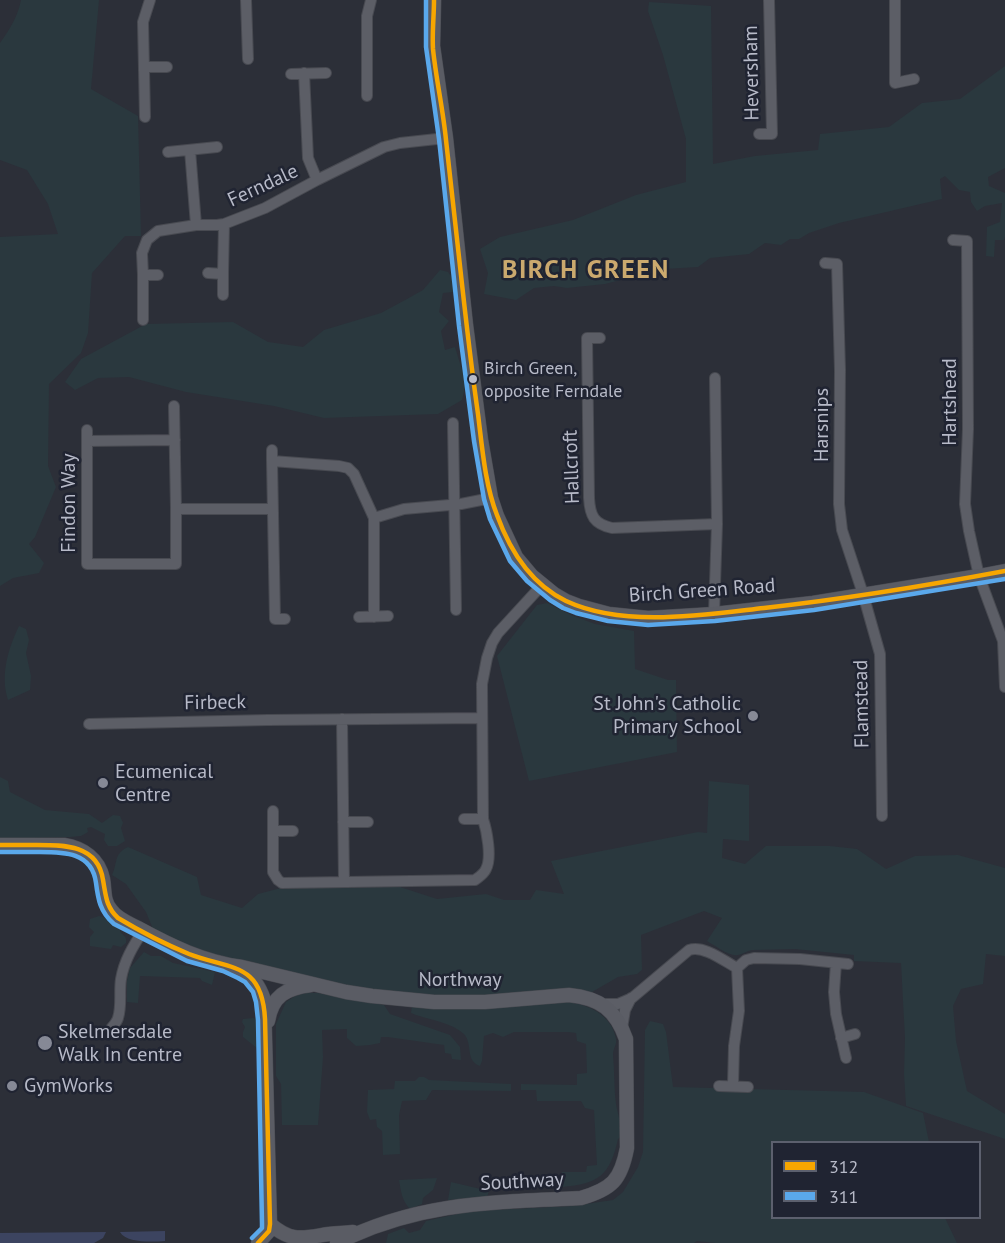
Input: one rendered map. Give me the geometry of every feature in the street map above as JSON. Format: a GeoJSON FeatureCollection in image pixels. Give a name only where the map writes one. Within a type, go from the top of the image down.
{"type":"FeatureCollection","features":[{"type":"Feature","properties":{"kind":"street"},"geometry":{"type":"LineString","coordinates":[[145,117],[143,22],[150,0]]}},
{"type":"Feature","properties":{"kind":"street"},"geometry":{"type":"LineString","coordinates":[[246,0],[248,59]]}},
{"type":"Feature","properties":{"kind":"street"},"geometry":{"type":"LineString","coordinates":[[367,96],[367,16],[371,0]]}},
{"type":"Feature","properties":{"kind":"street","name":"Birch Green Road"},"geometry":{"type":"LineString","coordinates":[[434,0],[434,46],[464,313],[481,440],[491,498],[497,516],[516,557],[532,576],[566,601],[609,614],[648,618],[714,614],[813,603],[1005,570]]}},
{"type":"Feature","properties":{"kind":"street","name":"Heversham"},"geometry":{"type":"LineString","coordinates":[[759,134],[772,134],[769,0]]}},
{"type":"Feature","properties":{"kind":"street"},"geometry":{"type":"LineString","coordinates":[[895,0],[895,83],[914,79]]}},
{"type":"Feature","properties":{"kind":"street"},"geometry":{"type":"LineString","coordinates":[[144,67],[167,67]]}},
{"type":"Feature","properties":{"kind":"street"},"geometry":{"type":"LineString","coordinates":[[353,73],[366,72]]}},
{"type":"Feature","properties":{"kind":"street"},"geometry":{"type":"LineString","coordinates":[[291,74],[326,73]]}},
{"type":"Feature","properties":{"kind":"street","name":"Ferndale"},"geometry":{"type":"LineString","coordinates":[[304,74],[307,153],[309,164],[317,180]]}},
{"type":"Feature","properties":{"kind":"street","name":"Ferndale"},"geometry":{"type":"LineString","coordinates":[[143,320],[142,253],[147,240],[158,231],[196,225],[224,224],[265,208],[384,147],[446,138]]}},
{"type":"Feature","properties":{"kind":"street"},"geometry":{"type":"LineString","coordinates":[[168,152],[217,147]]}},
{"type":"Feature","properties":{"kind":"street"},"geometry":{"type":"LineString","coordinates":[[190,150],[196,225]]}},
{"type":"Feature","properties":{"kind":"street","name":"Ferndale"},"geometry":{"type":"LineString","coordinates":[[223,295],[224,224]]}},
{"type":"Feature","properties":{"kind":"street","name":"Hartshead"},"geometry":{"type":"LineString","coordinates":[[953,240],[967,241],[968,429],[965,504],[979,576]]}},
{"type":"Feature","properties":{"kind":"street","name":"Harsnips"},"geometry":{"type":"LineString","coordinates":[[825,263],[837,264],[842,530],[863,594]]}},
{"type":"Feature","properties":{"kind":"street"},"geometry":{"type":"LineString","coordinates":[[208,273],[223,274]]}},
{"type":"Feature","properties":{"kind":"street"},"geometry":{"type":"LineString","coordinates":[[143,275],[158,275]]}},
{"type":"Feature","properties":{"kind":"street","name":"Hallcroft"},"geometry":{"type":"LineString","coordinates":[[600,338],[587,338],[589,498],[590,511],[593,516],[600,525],[612,528],[717,525]]}},
{"type":"Feature","properties":{"kind":"street"},"geometry":{"type":"LineString","coordinates":[[714,614],[717,525],[715,378]]}},
{"type":"Feature","properties":{"kind":"street","name":"Findon Way"},"geometry":{"type":"LineString","coordinates":[[174,406],[175,440],[176,509],[176,564],[87,564],[87,435],[175,440]]}},
{"type":"Feature","properties":{"kind":"street"},"geometry":{"type":"LineString","coordinates":[[453,423],[456,610]]}},
{"type":"Feature","properties":{"kind":"street"},"geometry":{"type":"LineString","coordinates":[[285,619],[275,619],[272,455],[348,468],[354,474],[374,518],[374,617]]}},
{"type":"Feature","properties":{"kind":"street"},"geometry":{"type":"LineString","coordinates":[[374,518],[404,509],[455,505],[491,498]]}},
{"type":"Feature","properties":{"kind":"street"},"geometry":{"type":"LineString","coordinates":[[176,509],[272,509]]}},
{"type":"Feature","properties":{"kind":"street"},"geometry":{"type":"LineString","coordinates":[[979,576],[1003,641],[1005,687]]}},
{"type":"Feature","properties":{"kind":"street"},"geometry":{"type":"LineString","coordinates":[[273,811],[273,872],[282,883],[475,880],[485,872],[488,860],[487,832],[483,819],[484,671],[492,643],[498,633],[542,585]]}},
{"type":"Feature","properties":{"kind":"street","name":"Flamstead"},"geometry":{"type":"LineString","coordinates":[[863,594],[880,654],[882,816]]}},
{"type":"Feature","properties":{"kind":"street"},"geometry":{"type":"LineString","coordinates":[[359,617],[388,616]]}},
{"type":"Feature","properties":{"kind":"street","name":"Firbeck"},"geometry":{"type":"LineString","coordinates":[[89,724],[482,718]]}},
{"type":"Feature","properties":{"kind":"street"},"geometry":{"type":"LineString","coordinates":[[342,719],[344,882]]}},
{"type":"Feature","properties":{"kind":"street"},"geometry":{"type":"LineString","coordinates":[[464,819],[483,819]]}},
{"type":"Feature","properties":{"kind":"street"},"geometry":{"type":"LineString","coordinates":[[343,822],[368,822]]}},
{"type":"Feature","properties":{"kind":"street"},"geometry":{"type":"LineString","coordinates":[[273,831],[293,831]]}},
{"type":"Feature","properties":{"kind":"street","name":"Northway"},"geometry":{"type":"LineString","coordinates":[[0,845],[75,846],[91,856],[101,872],[106,903],[117,917],[206,960],[372,996],[434,1002],[485,1002],[570,995],[581,996],[602,1004]]}},
{"type":"Feature","properties":{"kind":"street"},"geometry":{"type":"LineString","coordinates":[[110,1030],[119,1015],[123,968],[131,949],[143,931]]}},
{"type":"Feature","properties":{"kind":"street"},"geometry":{"type":"LineString","coordinates":[[602,1004],[618,1004],[632,998],[692,949],[705,950],[737,968]]}},
{"type":"Feature","properties":{"kind":"street"},"geometry":{"type":"LineString","coordinates":[[737,968],[746,960],[754,958],[800,959],[848,964]]}},
{"type":"Feature","properties":{"kind":"street"},"geometry":{"type":"LineString","coordinates":[[836,963],[835,1003],[846,1058]]}},
{"type":"Feature","properties":{"kind":"street","name":"Northway"},"geometry":{"type":"LineString","coordinates":[[226,965],[244,972],[257,984],[264,1000],[270,1224]]}},
{"type":"Feature","properties":{"kind":"street"},"geometry":{"type":"LineString","coordinates":[[733,1086],[734,1046],[739,1006],[737,968]]}},
{"type":"Feature","properties":{"kind":"street"},"geometry":{"type":"LineString","coordinates":[[266,1032],[269,1012],[278,997],[293,988],[317,985]]}},
{"type":"Feature","properties":{"kind":"street"},"geometry":{"type":"LineString","coordinates":[[622,1028],[625,1010],[632,998]]}},
{"type":"Feature","properties":{"kind":"street"},"geometry":{"type":"LineString","coordinates":[[602,1004],[622,1028]]}},
{"type":"Feature","properties":{"kind":"street","name":"Southway"},"geometry":{"type":"LineString","coordinates":[[337,1243],[381,1224],[435,1209],[486,1203],[581,1198],[609,1187],[619,1176],[625,1163],[627,1148],[626,1040],[622,1028]]}},
{"type":"Feature","properties":{"kind":"street"},"geometry":{"type":"LineString","coordinates":[[841,1038],[855,1034]]}},
{"type":"Feature","properties":{"kind":"street"},"geometry":{"type":"LineString","coordinates":[[719,1086],[748,1087]]}},
{"type":"Feature","properties":{"kind":"street"},"geometry":{"type":"LineString","coordinates":[[270,1224],[283,1235],[303,1239],[358,1232]]}},
{"type":"Feature","properties":{"kind":"street"},"geometry":{"type":"LineString","coordinates":[[258,1243],[269,1231],[270,1224]]}},
{"type":"Feature","properties":{"kind":"shaded area"},"geometry":{"type":"Polygon","coordinates":[[[21,0],[99,0],[91,89],[138,116],[141,236],[125,236],[92,273],[88,333],[81,353],[49,384],[48,466],[56,487],[35,537],[29,544],[44,563],[39,573],[13,578],[0,586],[0,237],[58,234],[48,204],[27,170],[0,160],[0,43],[18,12],[21,0]]]}},
{"type":"Feature","properties":{"kind":"shaded area"},"geometry":{"type":"Polygon","coordinates":[[[649,2],[711,6],[713,164],[755,156],[818,150],[820,134],[889,127],[922,103],[960,99],[1005,66],[1005,168],[988,177],[989,186],[1005,193],[1005,237],[1004,240],[995,240],[994,257],[986,256],[987,227],[1000,222],[1002,203],[985,206],[977,211],[971,202],[970,192],[959,190],[945,176],[940,179],[942,199],[839,223],[809,233],[799,239],[790,239],[781,245],[765,243],[749,254],[710,258],[698,267],[664,269],[605,284],[567,288],[554,286],[534,288],[516,300],[484,294],[488,273],[480,249],[500,237],[573,220],[636,195],[686,182],[686,139],[663,55],[648,11],[649,2]]]}},
{"type":"Feature","properties":{"kind":"shaded area"},"geometry":{"type":"Polygon","coordinates":[[[440,270],[448,272],[453,279],[453,292],[443,293],[439,312],[449,321],[441,331],[445,350],[455,347],[466,383],[462,400],[438,414],[324,418],[274,406],[186,392],[129,377],[98,378],[75,390],[65,382],[81,359],[146,324],[233,322],[268,342],[303,347],[324,330],[381,313],[407,299],[423,290],[440,270]]]}},
{"type":"Feature","properties":{"kind":"shaded area"},"geometry":{"type":"Polygon","coordinates":[[[547,603],[595,624],[634,631],[635,669],[668,680],[676,680],[677,752],[529,781],[497,656],[537,605],[547,603]]]}},
{"type":"Feature","properties":{"kind":"shaded area"},"geometry":{"type":"Polygon","coordinates":[[[19,626],[26,629],[29,640],[26,653],[31,676],[30,690],[8,700],[5,681],[6,662],[19,626]]]}},
{"type":"Feature","properties":{"kind":"shaded area"},"geometry":{"type":"Polygon","coordinates":[[[0,777],[8,781],[10,792],[45,810],[89,814],[102,823],[113,815],[120,816],[125,841],[117,846],[108,846],[104,840],[105,834],[91,827],[87,828],[88,832],[81,836],[0,839],[0,777]]]}},
{"type":"Feature","properties":{"kind":"shaded area"},"geometry":{"type":"Polygon","coordinates":[[[709,781],[749,785],[749,841],[723,839],[722,858],[745,864],[766,846],[830,846],[857,849],[886,869],[915,856],[958,855],[1005,868],[1005,956],[986,954],[983,984],[961,989],[953,1006],[956,1041],[967,1091],[1005,1114],[1005,1139],[906,1106],[901,963],[854,961],[854,955],[795,949],[752,950],[738,955],[731,954],[707,941],[722,918],[704,911],[641,935],[642,970],[637,974],[618,977],[592,992],[563,990],[473,996],[382,992],[324,982],[187,947],[153,929],[146,912],[126,884],[112,875],[118,856],[128,847],[197,877],[201,895],[242,908],[258,894],[281,888],[400,887],[437,899],[486,894],[504,900],[530,900],[536,890],[564,894],[551,861],[698,832],[707,833],[709,781]]]}},
{"type":"Feature","properties":{"kind":"shaded area"},"geometry":{"type":"Polygon","coordinates":[[[99,916],[116,924],[125,937],[126,943],[121,947],[113,945],[111,949],[90,946],[90,937],[94,932],[89,927],[90,919],[99,916]]]}},
{"type":"Feature","properties":{"kind":"shaded area"},"geometry":{"type":"Polygon","coordinates":[[[144,952],[151,956],[161,956],[173,963],[215,972],[212,985],[200,978],[140,976],[138,1003],[127,1002],[127,981],[130,968],[144,952]]]}},
{"type":"Feature","properties":{"kind":"shaded area"},"geometry":{"type":"Polygon","coordinates":[[[306,993],[318,993],[384,1005],[390,1014],[450,1035],[460,1047],[461,1060],[452,1059],[451,1054],[445,1053],[444,1045],[381,1037],[380,1043],[356,1046],[347,1038],[347,1029],[322,1030],[323,1057],[318,1125],[282,1125],[281,1084],[276,1076],[276,1024],[286,1002],[306,993]]]}},
{"type":"Feature","properties":{"kind":"shaded area"},"geometry":{"type":"Polygon","coordinates":[[[567,1002],[583,1005],[598,1012],[610,1023],[614,1031],[616,1041],[613,1053],[615,1098],[621,1123],[619,1126],[624,1130],[623,1136],[618,1139],[607,1169],[601,1175],[585,1183],[562,1187],[562,1172],[586,1172],[587,1166],[597,1165],[594,1110],[585,1108],[581,1101],[537,1101],[536,1090],[521,1090],[521,1084],[577,1085],[577,1074],[587,1073],[586,1044],[577,1041],[576,1033],[568,1032],[514,1032],[503,1037],[493,1033],[484,1036],[480,1066],[472,1060],[467,1038],[459,1030],[411,1013],[412,1006],[482,1009],[567,1002]]]}},
{"type":"Feature","properties":{"kind":"shaded area"},"geometry":{"type":"Polygon","coordinates":[[[243,1019],[261,1020],[262,1048],[258,1049],[243,1037],[245,1027],[243,1019]]]}},
{"type":"Feature","properties":{"kind":"shaded area"},"geometry":{"type":"Polygon","coordinates":[[[650,1021],[663,1024],[673,1087],[864,1092],[923,1113],[929,1141],[771,1141],[771,1219],[945,1219],[957,1243],[715,1243],[697,1241],[694,1243],[386,1243],[388,1234],[404,1228],[409,1233],[420,1230],[426,1221],[470,1211],[573,1206],[613,1200],[623,1192],[638,1167],[643,1152],[645,1030],[650,1021]]]}},
{"type":"Feature","properties":{"kind":"shaded area"},"geometry":{"type":"Polygon","coordinates":[[[419,1077],[429,1080],[511,1084],[511,1091],[432,1090],[426,1100],[402,1101],[399,1115],[400,1154],[383,1155],[382,1131],[377,1127],[376,1119],[370,1120],[367,1112],[368,1090],[394,1089],[395,1081],[415,1081],[419,1077]]]}},
{"type":"Feature","properties":{"kind":"shaded area"},"geometry":{"type":"Polygon","coordinates":[[[437,1178],[433,1190],[423,1198],[422,1204],[410,1209],[401,1192],[399,1180],[437,1178]]]}},
{"type":"Feature","properties":{"kind":"shaded area"},"geometry":{"type":"Polygon","coordinates":[[[451,1182],[489,1191],[487,1197],[448,1200],[451,1182]]]}},
{"type":"Feature","properties":{"kind":"water"},"geometry":{"type":"Polygon","coordinates":[[[165,1231],[165,1241],[153,1242],[133,1240],[123,1236],[120,1232],[165,1231]]]}},
{"type":"Feature","properties":{"kind":"water"},"geometry":{"type":"Polygon","coordinates":[[[106,1232],[103,1238],[94,1243],[0,1243],[0,1233],[106,1232]]]}},
{"type":"Feature","properties":{"kind":"transit line","name":"311"},"geometry":{"type":"LineString","coordinates":[[426,0],[426,47],[439,139],[459,326],[484,499],[490,519],[510,561],[527,581],[550,600],[576,613],[608,621],[648,625],[715,621],[814,610],[1005,579]]}},
{"type":"Feature","properties":{"kind":"transit line","name":"312"},"geometry":{"type":"LineString","coordinates":[[434,0],[433,49],[445,128],[467,331],[485,465],[493,503],[502,528],[515,554],[532,576],[566,601],[589,609],[638,617],[664,617],[715,614],[825,601],[1005,571]]}},
{"type":"Feature","properties":{"kind":"transit line","name":"312"},"geometry":{"type":"LineString","coordinates":[[0,845],[58,846],[79,849],[95,860],[100,868],[107,901],[118,918],[189,954],[242,971],[258,987],[263,1000],[265,1019],[270,1224],[269,1231],[258,1243]]}},
{"type":"Feature","properties":{"kind":"transit line","name":"311"},"geometry":{"type":"LineString","coordinates":[[0,852],[56,852],[82,859],[93,872],[100,905],[114,924],[187,961],[223,971],[238,978],[245,982],[253,992],[258,1020],[262,1228],[252,1238]]}},
{"type":"Feature","properties":{"kind":"place","name":"Birch Green, opposite Ferndale"},"geometry":{"type":"Point","coordinates":[473,379]}},
{"type":"Feature","properties":{"kind":"place","name":"St John's Catholic Primary School"},"geometry":{"type":"Point","coordinates":[753,716]}},
{"type":"Feature","properties":{"kind":"place","name":"Ecumenical Centre"},"geometry":{"type":"Point","coordinates":[103,783]}},
{"type":"Feature","properties":{"kind":"place","name":"Skelmersdale Walk In Centre"},"geometry":{"type":"Point","coordinates":[45,1043]}},
{"type":"Feature","properties":{"kind":"place","name":"GymWorks"},"geometry":{"type":"Point","coordinates":[12,1086]}},
{"type":"Feature","properties":{"kind":"district","name":"BIRCH GREEN"},"geometry":{"type":"Point","coordinates":[586,271]}}]}
